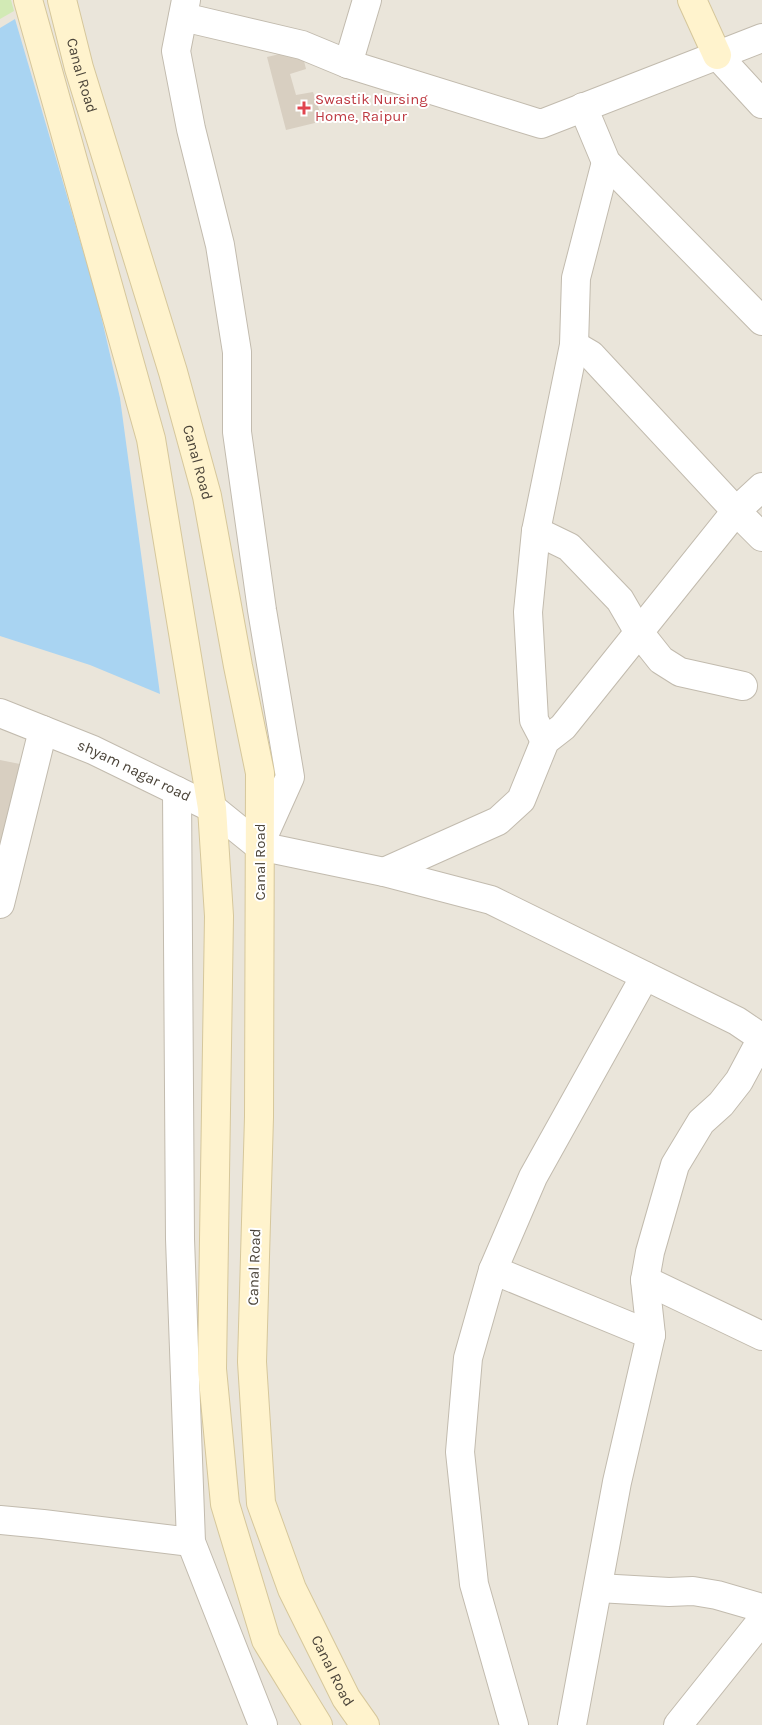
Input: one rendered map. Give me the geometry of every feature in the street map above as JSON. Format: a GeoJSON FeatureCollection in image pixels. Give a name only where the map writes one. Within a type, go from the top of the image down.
{"type":"FeatureCollection","features":[{"type":"Feature","properties":{"kind":"main road","name":"Canal Road"},"geometry":{"type":"LineString","coordinates":[[28,0],[150,439],[212,808],[220,916],[212,1369],[225,1504],[266,1640],[318,1725]]}},
{"type":"Feature","properties":{"kind":"main road","name":"Canal Road"},"geometry":{"type":"LineString","coordinates":[[62,0],[82,77],[173,372],[207,496],[260,773],[259,1117],[252,1362],[261,1503],[292,1589],[346,1698],[365,1725]]}},
{"type":"Feature","properties":{"kind":"main road"},"geometry":{"type":"LineString","coordinates":[[692,0],[717,55]]}},
{"type":"Feature","properties":{"kind":"street"},"geometry":{"type":"LineString","coordinates":[[348,64],[366,0]]}},
{"type":"Feature","properties":{"kind":"street"},"geometry":{"type":"LineString","coordinates":[[572,1725],[617,1482],[651,1335],[645,1280],[650,1252],[675,1165],[701,1122],[720,1104],[739,1081],[762,1038],[737,1021],[491,900],[384,872],[259,846],[290,777],[262,610],[237,432],[236,343],[220,245],[191,128],[176,51],[185,9],[302,45],[348,64],[541,124],[762,38]]}},
{"type":"Feature","properties":{"kind":"street"},"geometry":{"type":"LineString","coordinates":[[717,55],[762,104]]}},
{"type":"Feature","properties":{"kind":"street"},"geometry":{"type":"LineString","coordinates":[[583,107],[606,162],[762,321]]}},
{"type":"Feature","properties":{"kind":"street"},"geometry":{"type":"LineString","coordinates":[[545,741],[534,720],[528,612],[536,531],[574,345],[576,278],[606,162]]}},
{"type":"Feature","properties":{"kind":"street"},"geometry":{"type":"LineString","coordinates":[[574,345],[591,355],[762,537]]}},
{"type":"Feature","properties":{"kind":"street"},"geometry":{"type":"LineString","coordinates":[[384,872],[498,821],[521,800],[545,741],[563,727],[736,511],[762,487]]}},
{"type":"Feature","properties":{"kind":"street"},"geometry":{"type":"LineString","coordinates":[[536,531],[569,547],[620,600],[638,631],[661,660],[680,672],[743,686]]}},
{"type":"Feature","properties":{"kind":"street","name":"shyam nagar road"},"geometry":{"type":"LineString","coordinates":[[0,713],[93,750],[212,808],[259,846]]}},
{"type":"Feature","properties":{"kind":"street"},"geometry":{"type":"LineString","coordinates":[[0,904],[43,730]]}},
{"type":"Feature","properties":{"kind":"street"},"geometry":{"type":"LineString","coordinates":[[177,791],[180,1239],[190,1542],[263,1725]]}},
{"type":"Feature","properties":{"kind":"street"},"geometry":{"type":"LineString","coordinates":[[514,1725],[474,1584],[460,1452],[468,1358],[493,1270],[533,1177],[645,976]]}},
{"type":"Feature","properties":{"kind":"street"},"geometry":{"type":"LineString","coordinates":[[493,1270],[651,1335]]}},
{"type":"Feature","properties":{"kind":"street"},"geometry":{"type":"LineString","coordinates":[[645,1280],[762,1336]]}},
{"type":"Feature","properties":{"kind":"street"},"geometry":{"type":"LineString","coordinates":[[0,1520],[190,1542]]}},
{"type":"Feature","properties":{"kind":"street"},"geometry":{"type":"LineString","coordinates":[[598,1588],[669,1592],[694,1591],[717,1595],[762,1608]]}},
{"type":"Feature","properties":{"kind":"street"},"geometry":{"type":"LineString","coordinates":[[678,1725],[762,1620]]}},
{"type":"Feature","properties":{"kind":"shaded area"},"geometry":{"type":"Polygon","coordinates":[[[0,0],[762,0],[762,1725],[0,1725],[0,0]]]}},
{"type":"Feature","properties":{"kind":"green space"},"geometry":{"type":"Polygon","coordinates":[[[0,0],[11,0],[14,11],[0,19],[0,0]]]}},
{"type":"Feature","properties":{"kind":"water"},"geometry":{"type":"Polygon","coordinates":[[[15,19],[97,298],[120,398],[160,694],[90,665],[0,636],[0,28],[15,19]]]}},
{"type":"Feature","properties":{"kind":"building"},"geometry":{"type":"Polygon","coordinates":[[[301,49],[306,69],[290,74],[296,95],[313,92],[323,121],[286,130],[267,57],[301,49]]]}},
{"type":"Feature","properties":{"kind":"building"},"geometry":{"type":"Polygon","coordinates":[[[0,760],[25,765],[0,866],[0,760]]]}},
{"type":"Feature","properties":{"kind":"place","name":"Swastik Nursing Home, Raipur"},"geometry":{"type":"Point","coordinates":[304,108]}}]}
